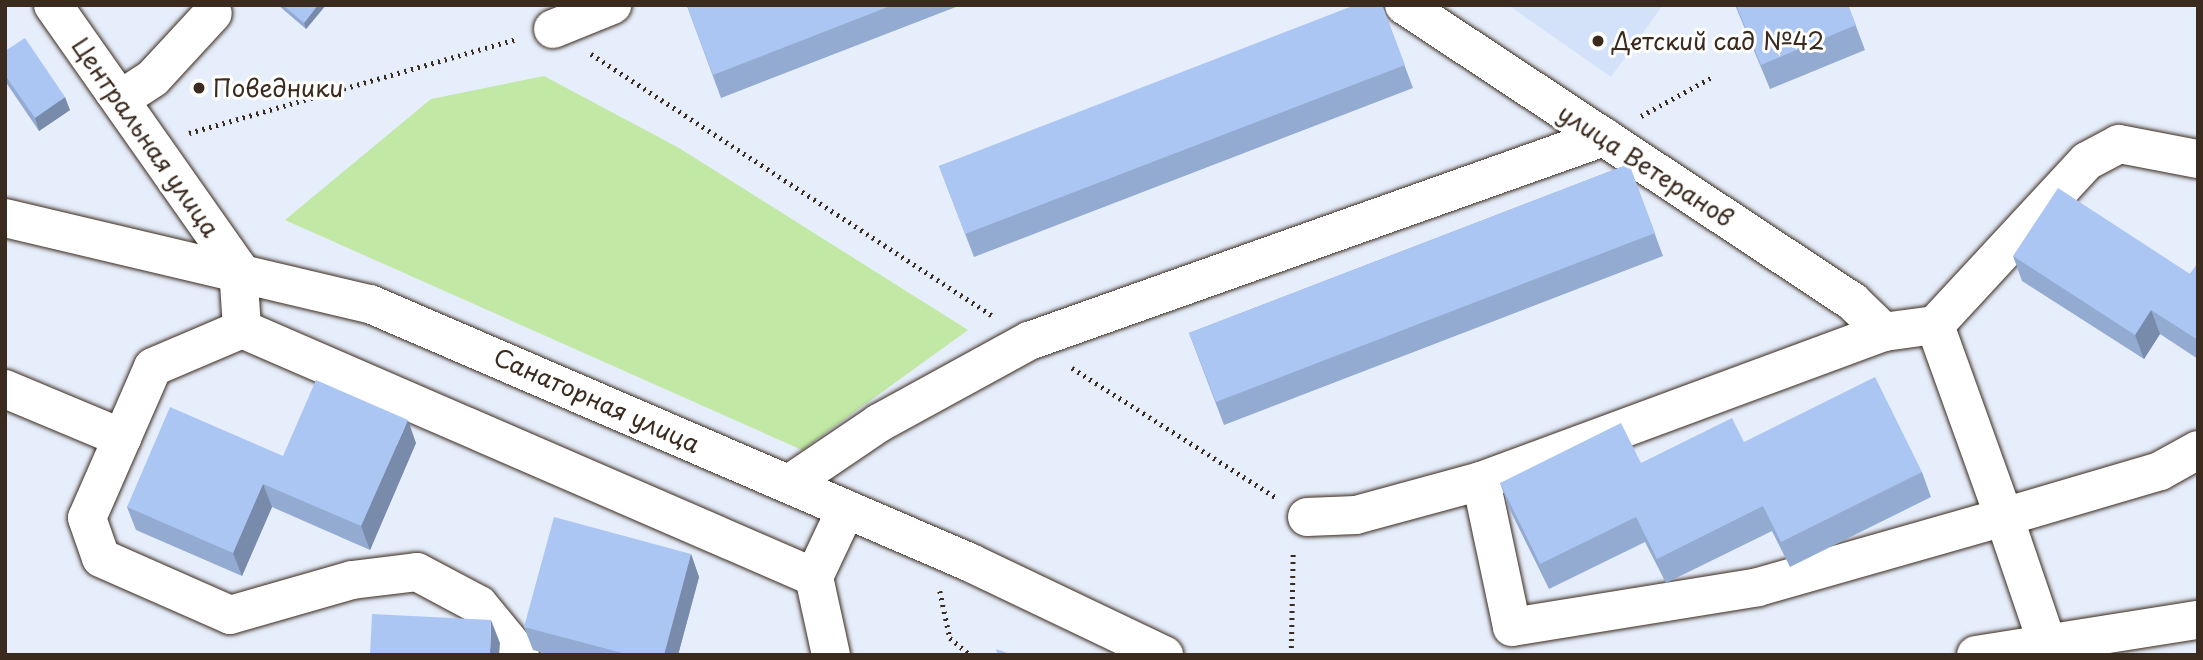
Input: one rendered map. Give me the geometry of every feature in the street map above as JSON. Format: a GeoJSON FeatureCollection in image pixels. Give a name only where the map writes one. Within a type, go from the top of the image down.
{"type":"FeatureCollection","features":[{"type":"Feature","properties":{"kind":"street","name":"Центральная улица"},"geometry":{"type":"LineString","coordinates":[[53,5],[156,146],[238,268]]}},
{"type":"Feature","properties":{"kind":"street"},"geometry":{"type":"LineString","coordinates":[[553,29],[612,5]]}},
{"type":"Feature","properties":{"kind":"street","name":"улица Ветеранов"},"geometry":{"type":"LineString","coordinates":[[1404,5],[1853,302],[1884,332]]}},
{"type":"Feature","properties":{"kind":"street"},"geometry":{"type":"LineString","coordinates":[[121,99],[153,78],[213,13]]}},
{"type":"Feature","properties":{"kind":"street"},"geometry":{"type":"LineString","coordinates":[[789,484],[879,423],[1029,341],[1604,137]]}},
{"type":"Feature","properties":{"kind":"street"},"geometry":{"type":"LineString","coordinates":[[1307,517],[1356,515],[1481,481],[1884,332],[1935,325],[2087,161],[2119,144],[2198,159]]}},
{"type":"Feature","properties":{"kind":"street","name":"Санаторная улица"},"geometry":{"type":"LineString","coordinates":[[5,218],[238,268],[370,304],[846,509],[1094,640],[1164,655]]}},
{"type":"Feature","properties":{"kind":"street"},"geometry":{"type":"LineString","coordinates":[[238,268],[243,329]]}},
{"type":"Feature","properties":{"kind":"street"},"geometry":{"type":"LineString","coordinates":[[1935,325],[2047,643]]}},
{"type":"Feature","properties":{"kind":"street"},"geometry":{"type":"LineString","coordinates":[[520,655],[480,605],[417,572],[352,580],[230,615],[101,558],[87,518],[153,367],[243,329],[814,577]]}},
{"type":"Feature","properties":{"kind":"street"},"geometry":{"type":"LineString","coordinates":[[5,389],[122,438]]}},
{"type":"Feature","properties":{"kind":"street"},"geometry":{"type":"LineString","coordinates":[[1481,481],[1512,627],[1758,587],[2160,471],[2198,450]]}},
{"type":"Feature","properties":{"kind":"street"},"geometry":{"type":"LineString","coordinates":[[831,655],[814,577],[846,509]]}},
{"type":"Feature","properties":{"kind":"street"},"geometry":{"type":"LineString","coordinates":[[1976,655],[2198,620]]}},
{"type":"Feature","properties":{"kind":"path"},"geometry":{"type":"LineString","coordinates":[[156,146],[553,29],[1029,341],[1307,517],[1293,547],[1291,655]]}},
{"type":"Feature","properties":{"kind":"path"},"geometry":{"type":"LineString","coordinates":[[1604,137],[1714,76]]}},
{"type":"Feature","properties":{"kind":"path"},"geometry":{"type":"LineString","coordinates":[[937,575],[950,638],[970,655]]}},
{"type":"Feature","properties":{"kind":"shaded area","name":"Детский сад №42"},"geometry":{"type":"Polygon","coordinates":[[[1508,5],[1663,5],[1611,77],[1508,5]]]}},
{"type":"Feature","properties":{"kind":"green space"},"geometry":{"type":"Polygon","coordinates":[[[544,76],[679,148],[968,330],[802,450],[285,220],[431,99],[544,76]]]}},
{"type":"Feature","properties":{"kind":"building"},"geometry":{"type":"Polygon","coordinates":[[[283,5],[318,5],[304,23],[283,5]]]}},
{"type":"Feature","properties":{"kind":"building"},"geometry":{"type":"Polygon","coordinates":[[[688,5],[893,5],[713,75],[688,5]]]}},
{"type":"Feature","properties":{"kind":"building"},"geometry":{"type":"Polygon","coordinates":[[[1355,5],[1382,5],[1405,65],[965,234],[939,166],[1355,5]]]}},
{"type":"Feature","properties":{"kind":"building"},"geometry":{"type":"Polygon","coordinates":[[[1736,5],[1848,5],[1856,25],[1761,65],[1736,5]]]}},
{"type":"Feature","properties":{"kind":"building"},"geometry":{"type":"Polygon","coordinates":[[[25,38],[65,97],[35,118],[5,75],[5,51],[25,38]]]}},
{"type":"Feature","properties":{"kind":"building"},"geometry":{"type":"Polygon","coordinates":[[[1629,164],[1655,233],[1216,402],[1189,333],[1629,164]]]}},
{"type":"Feature","properties":{"kind":"building"},"geometry":{"type":"Polygon","coordinates":[[[2058,188],[2190,274],[2198,263],[2198,340],[2151,310],[2135,335],[2013,256],[2058,188]]]}},
{"type":"Feature","properties":{"kind":"building"},"geometry":{"type":"Polygon","coordinates":[[[1875,377],[1922,472],[1781,542],[1763,506],[1657,559],[1636,517],[1540,564],[1500,483],[1621,423],[1641,463],[1732,418],[1744,442],[1875,377]]]}},
{"type":"Feature","properties":{"kind":"building"},"geometry":{"type":"Polygon","coordinates":[[[316,380],[408,420],[361,526],[263,484],[233,553],[127,507],[170,407],[283,456],[316,380]]]}},
{"type":"Feature","properties":{"kind":"building"},"geometry":{"type":"Polygon","coordinates":[[[554,517],[691,554],[664,655],[630,655],[524,627],[554,517]]]}},
{"type":"Feature","properties":{"kind":"building"},"geometry":{"type":"Polygon","coordinates":[[[372,614],[491,620],[490,655],[370,655],[372,614]]]}},
{"type":"Feature","properties":{"kind":"building"},"geometry":{"type":"Polygon","coordinates":[[[996,649],[1013,655],[998,655],[996,649]]]}},
{"type":"Feature","properties":{"kind":"place","name":"Детский сад №42"},"geometry":{"type":"Point","coordinates":[1598,41]}},
{"type":"Feature","properties":{"kind":"place","name":"Поведники"},"geometry":{"type":"Point","coordinates":[199,88]}}]}
